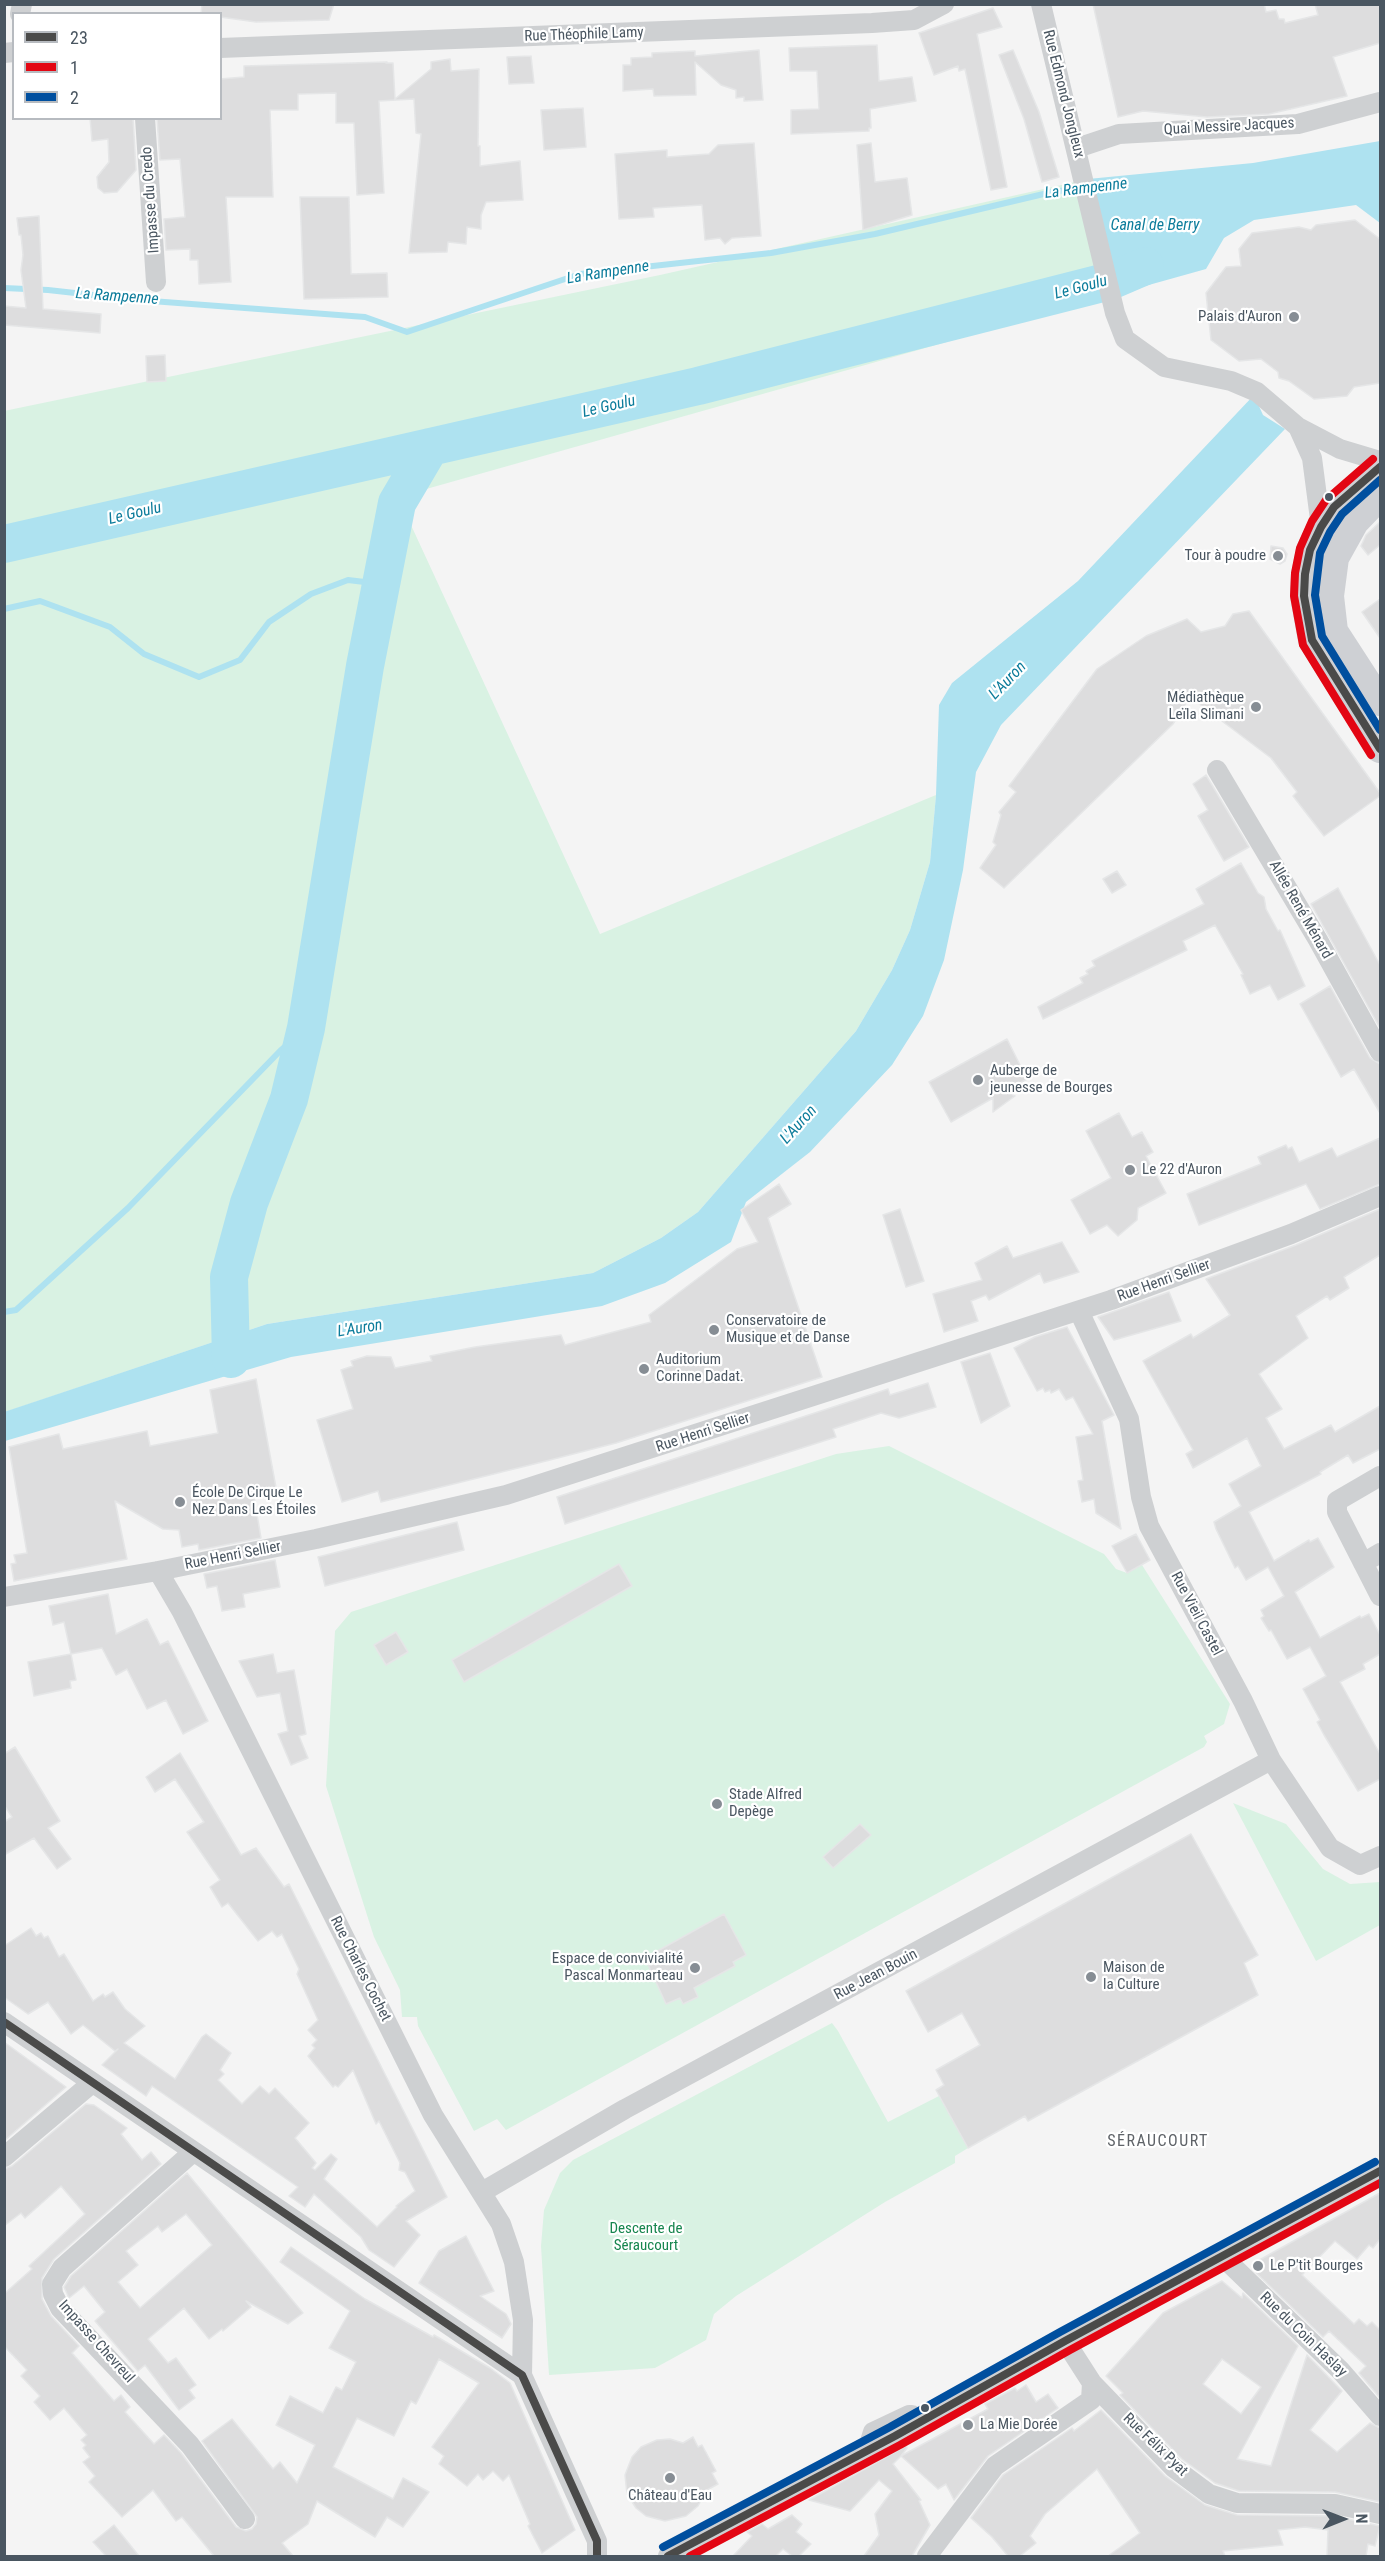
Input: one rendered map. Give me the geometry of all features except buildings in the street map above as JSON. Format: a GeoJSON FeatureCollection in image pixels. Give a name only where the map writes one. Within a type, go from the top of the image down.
{"type":"FeatureCollection","features":[{"type":"Feature","properties":{"kind":"main road"},"geometry":{"type":"LineString","coordinates":[[1380,467],[1334,507],[1310,550],[1305,574],[1306,618],[1312,640],[1380,749]]}},
{"type":"Feature","properties":{"kind":"main road"},"geometry":{"type":"LineString","coordinates":[[1380,496],[1355,522],[1335,558],[1330,596],[1334,631],[1380,702]]}},
{"type":"Feature","properties":{"kind":"street","name":"Rue Théophile Lamy"},"geometry":{"type":"LineString","coordinates":[[222,48],[872,23],[914,20],[944,4]]}},
{"type":"Feature","properties":{"kind":"street","name":"Rue Edmond Jongleux"},"geometry":{"type":"LineString","coordinates":[[1041,4],[1115,313],[1125,339],[1164,367],[1231,381],[1257,392],[1293,424],[1340,449],[1380,461]]}},
{"type":"Feature","properties":{"kind":"street","name":"Quai Messire Jacques"},"geometry":{"type":"LineString","coordinates":[[1077,148],[1119,134],[1298,124],[1380,102]]}},
{"type":"Feature","properties":{"kind":"street","name":"Impasse du Credo"},"geometry":{"type":"LineString","coordinates":[[145,120],[156,282]]}},
{"type":"Feature","properties":{"kind":"street","name":"Rue Edmond Jongleux"},"geometry":{"type":"LineString","coordinates":[[1293,424],[1311,458],[1321,527]]}},
{"type":"Feature","properties":{"kind":"street","name":"Allée René Ménard"},"geometry":{"type":"LineString","coordinates":[[1217,770],[1318,940],[1380,1052]]}},
{"type":"Feature","properties":{"kind":"street","name":"Rue Henri Sellier"},"geometry":{"type":"LineString","coordinates":[[4,1597],[158,1571],[316,1539],[506,1496],[1078,1311],[1291,1234],[1380,1196]]}},
{"type":"Feature","properties":{"kind":"street","name":"Rue Vieil Castel"},"geometry":{"type":"LineString","coordinates":[[1078,1311],[1129,1419],[1149,1526],[1271,1760],[1330,1848],[1360,1865],[1380,1856]]}},
{"type":"Feature","properties":{"kind":"street"},"geometry":{"type":"LineString","coordinates":[[1380,1476],[1337,1501],[1337,1512],[1380,1596]]}},
{"type":"Feature","properties":{"kind":"street"},"geometry":{"type":"LineString","coordinates":[[1362,1563],[1380,1553]]}},
{"type":"Feature","properties":{"kind":"street","name":"Rue Charles Cochet"},"geometry":{"type":"LineString","coordinates":[[158,1571],[182,1612],[433,2115],[501,2224],[514,2262],[523,2320],[522,2375]]}},
{"type":"Feature","properties":{"kind":"street","name":"Rue Jean Bouin"},"geometry":{"type":"LineString","coordinates":[[482,2192],[625,2109],[1271,1760]]}},
{"type":"Feature","properties":{"kind":"street"},"geometry":{"type":"LineString","coordinates":[[4,2022],[193,2152],[439,2316],[522,2375],[597,2541],[597,2556]]}},
{"type":"Feature","properties":{"kind":"street"},"geometry":{"type":"LineString","coordinates":[[4,2157],[92,2083]]}},
{"type":"Feature","properties":{"kind":"street","name":"Impasse Chevreul"},"geometry":{"type":"LineString","coordinates":[[193,2152],[62,2268],[52,2284],[53,2294],[60,2308],[190,2445],[246,2519]]}},
{"type":"Feature","properties":{"kind":"street"},"geometry":{"type":"LineString","coordinates":[[668,2556],[928,2418],[1380,2170]]}},
{"type":"Feature","properties":{"kind":"street","name":"Rue du Coin Haslay"},"geometry":{"type":"LineString","coordinates":[[1222,2257],[1341,2371],[1380,2416]]}},
{"type":"Feature","properties":{"kind":"street","name":"Rue Félix Pyat"},"geometry":{"type":"LineString","coordinates":[[1065,2341],[1092,2382],[1174,2468],[1209,2494],[1237,2503],[1335,2504],[1380,2514]]}},
{"type":"Feature","properties":{"kind":"street"},"geometry":{"type":"LineString","coordinates":[[927,2556],[995,2466],[1091,2400],[1092,2382]]}},
{"type":"Feature","properties":{"kind":"green space"},"geometry":{"type":"Polygon","coordinates":[[[1088,179],[1113,295],[398,497],[600,934],[936,795],[930,862],[910,930],[892,970],[856,1031],[698,1212],[661,1238],[593,1273],[267,1324],[5,1412],[4,411],[660,275],[1088,179]]]}},
{"type":"Feature","properties":{"kind":"green space","name":"Stade Alfred Depège"},"geometry":{"type":"Polygon","coordinates":[[[889,1446],[1104,1554],[1116,1569],[1127,1573],[1142,1565],[1230,1704],[1224,1724],[1204,1736],[1207,1742],[1204,1747],[506,2130],[497,2119],[474,2131],[418,2026],[417,2017],[402,2017],[400,1990],[374,1937],[326,1786],[335,1631],[351,1612],[836,1454],[889,1446]]]}},
{"type":"Feature","properties":{"kind":"green space"},"geometry":{"type":"Polygon","coordinates":[[[1233,1803],[1286,1824],[1323,1869],[1350,1884],[1380,1882],[1380,1925],[1316,1961],[1233,1803]]]}},
{"type":"Feature","properties":{"kind":"green space","name":"Descente de Séraucourt"},"geometry":{"type":"Polygon","coordinates":[[[832,2023],[888,2122],[939,2096],[968,2148],[955,2156],[955,2163],[885,2202],[736,2296],[714,2314],[706,2340],[655,2368],[549,2375],[541,2246],[544,2210],[560,2173],[573,2160],[832,2023]]]}},
{"type":"Feature","properties":{"kind":"water","name":"Canal de Berry"},"geometry":{"type":"Polygon","coordinates":[[[1380,141],[1380,223],[1356,205],[1254,220],[1224,238],[1206,269],[1113,295],[1088,179],[1253,163],[1380,141]]]}},
{"type":"Feature","properties":{"kind":"water","name":"L'Auron"},"geometry":{"type":"Polygon","coordinates":[[[1254,395],[1263,415],[1285,429],[1001,725],[976,772],[963,870],[944,960],[923,1016],[892,1065],[810,1152],[746,1202],[731,1242],[665,1283],[602,1306],[291,1357],[5,1441],[4,1412],[267,1324],[593,1273],[661,1238],[698,1212],[856,1031],[892,970],[910,930],[930,862],[936,795],[939,705],[952,683],[1078,581],[1254,395]]]}},
{"type":"Feature","properties":{"kind":"waterway","name":"La Rampenne"},"geometry":{"type":"LineString","coordinates":[[4,288],[365,317],[407,332],[580,274],[771,253],[875,234],[1052,192],[1083,188]]}},
{"type":"Feature","properties":{"kind":"waterway","name":"Le Goulu"},"geometry":{"type":"LineString","coordinates":[[4,544],[698,386],[1110,281],[1145,266]]}},
{"type":"Feature","properties":{"kind":"waterway"},"geometry":{"type":"LineString","coordinates":[[231,1359],[229,1277],[249,1203],[289,1099],[306,1028],[365,666],[397,503],[430,447]]}},
{"type":"Feature","properties":{"kind":"waterway"},"geometry":{"type":"LineString","coordinates":[[4,609],[40,601],[110,627],[144,654],[199,677],[240,660],[269,622],[311,594],[348,580],[381,584]]}},
{"type":"Feature","properties":{"kind":"waterway"},"geometry":{"type":"LineString","coordinates":[[4,1312],[16,1310],[128,1208],[280,1051],[306,1028]]}},
{"type":"Feature","properties":{"kind":"transit line","name":"1"},"geometry":{"type":"LineString","coordinates":[[1371,755],[1303,645],[1294,596],[1295,573],[1300,548],[1312,521],[1326,500],[1373,459]]}},
{"type":"Feature","properties":{"kind":"transit line","name":"23"},"geometry":{"type":"LineString","coordinates":[[1380,467],[1334,507],[1321,527],[1310,550],[1305,574],[1304,596],[1312,640],[1380,749]]}},
{"type":"Feature","properties":{"kind":"transit line","name":"2"},"geometry":{"type":"LineString","coordinates":[[1380,480],[1342,514],[1330,532],[1320,553],[1315,595],[1322,636],[1380,730]]}},
{"type":"Feature","properties":{"kind":"transit line","name":"23"},"geometry":{"type":"LineString","coordinates":[[4,2022],[522,2375],[597,2541],[597,2556]]}},
{"type":"Feature","properties":{"kind":"transit line","name":"2"},"geometry":{"type":"LineString","coordinates":[[663,2547],[890,2427],[1060,2332],[1375,2162]]}},
{"type":"Feature","properties":{"kind":"transit line","name":"23"},"geometry":{"type":"LineString","coordinates":[[668,2556],[895,2436],[1065,2341],[1380,2171]]}},
{"type":"Feature","properties":{"kind":"transit line","name":"1"},"geometry":{"type":"LineString","coordinates":[[690,2556],[900,2445],[1070,2350],[1380,2183]]}},
{"type":"Feature","properties":{"kind":"place","name":"Palais d'Auron"},"geometry":{"type":"Point","coordinates":[1294,317]}},
{"type":"Feature","properties":{"kind":"place","name":"Tour à poudre"},"geometry":{"type":"Point","coordinates":[1278,556]}},
{"type":"Feature","properties":{"kind":"place","name":"Médiathèque Leïla Slimani"},"geometry":{"type":"Point","coordinates":[1256,707]}},
{"type":"Feature","properties":{"kind":"place","name":"Auberge de jeunesse de Bourges"},"geometry":{"type":"Point","coordinates":[978,1080]}},
{"type":"Feature","properties":{"kind":"place","name":"Le 22 d'Auron"},"geometry":{"type":"Point","coordinates":[1130,1170]}},
{"type":"Feature","properties":{"kind":"place","name":"Conservatoire de Musique et de Danse"},"geometry":{"type":"Point","coordinates":[714,1330]}},
{"type":"Feature","properties":{"kind":"place","name":"Auditorium Corinne Dadat."},"geometry":{"type":"Point","coordinates":[644,1369]}},
{"type":"Feature","properties":{"kind":"place","name":"École De Cirque Le Nez Dans Les Étoiles"},"geometry":{"type":"Point","coordinates":[180,1502]}},
{"type":"Feature","properties":{"kind":"place","name":"Stade Alfred Depège"},"geometry":{"type":"Point","coordinates":[717,1804]}},
{"type":"Feature","properties":{"kind":"place","name":"Espace de convivialité Pascal Monmarteau"},"geometry":{"type":"Point","coordinates":[695,1968]}},
{"type":"Feature","properties":{"kind":"place","name":"Maison de la Culture"},"geometry":{"type":"Point","coordinates":[1091,1977]}},
{"type":"Feature","properties":{"kind":"place","name":"Le P'tit Bourges"},"geometry":{"type":"Point","coordinates":[1258,2266]}},
{"type":"Feature","properties":{"kind":"place","name":"La Mie Dorée"},"geometry":{"type":"Point","coordinates":[968,2425]}},
{"type":"Feature","properties":{"kind":"place","name":"Château d'Eau"},"geometry":{"type":"Point","coordinates":[670,2478]}},
{"type":"Feature","properties":{"kind":"district","name":"SÉRAUCOURT"},"geometry":{"type":"Point","coordinates":[1158,2142]}}]}
